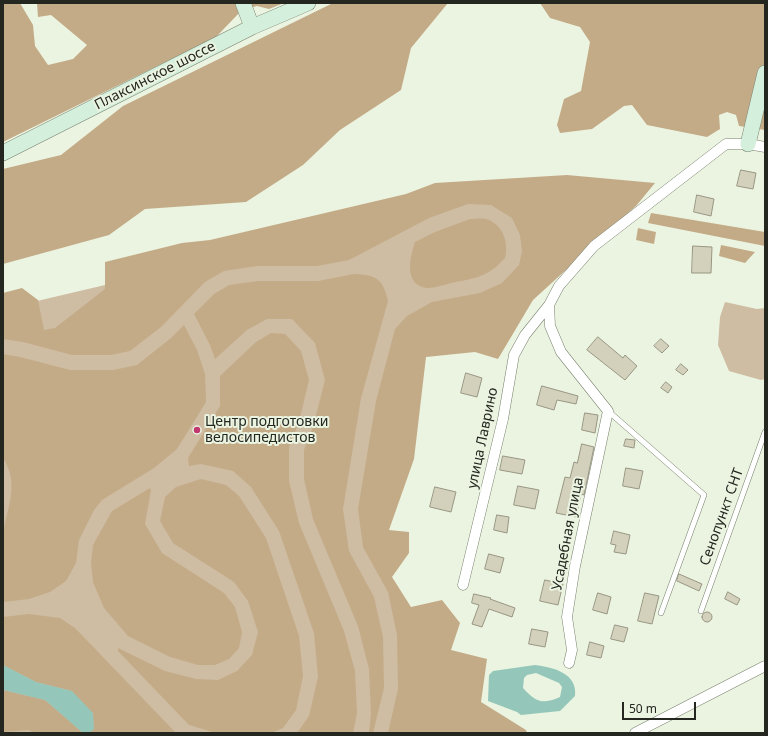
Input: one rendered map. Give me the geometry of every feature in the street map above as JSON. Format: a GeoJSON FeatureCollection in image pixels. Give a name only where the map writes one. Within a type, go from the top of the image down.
{"type":"FeatureCollection","features":[{"type":"Feature","properties":{"kind":"main road"},"geometry":{"type":"LineString","coordinates":[[243,3],[252,27]]}},
{"type":"Feature","properties":{"kind":"main road","name":"Плаксинское шоссе"},"geometry":{"type":"LineString","coordinates":[[3,153],[252,27],[308,3]]}},
{"type":"Feature","properties":{"kind":"main road"},"geometry":{"type":"LineString","coordinates":[[748,144],[765,73]]}},
{"type":"Feature","properties":{"kind":"street","name":"улица Лаврино"},"geometry":{"type":"LineString","coordinates":[[463,585],[503,419],[514,355],[525,335],[549,306],[559,286],[594,246],[726,144],[748,144]]}},
{"type":"Feature","properties":{"kind":"street"},"geometry":{"type":"LineString","coordinates":[[748,144],[765,147]]}},
{"type":"Feature","properties":{"kind":"street"},"geometry":{"type":"LineString","coordinates":[[549,306],[550,326],[561,352],[608,411]]}},
{"type":"Feature","properties":{"kind":"street","name":"Усадебная улица"},"geometry":{"type":"LineString","coordinates":[[569,663],[572,650],[567,617],[575,566],[608,411]]}},
{"type":"Feature","properties":{"kind":"street"},"geometry":{"type":"LineString","coordinates":[[635,733],[765,666]]}},
{"type":"Feature","properties":{"kind":"lane"},"geometry":{"type":"LineString","coordinates":[[608,411],[704,495],[660,613]]}},
{"type":"Feature","properties":{"kind":"lane","name":"Сенопункт СНТ"},"geometry":{"type":"LineString","coordinates":[[701,611],[765,432]]}},
{"type":"Feature","properties":{"kind":"shaded area"},"geometry":{"type":"Polygon","coordinates":[[[3,3],[20,3],[33,25],[35,46],[48,65],[73,59],[87,45],[51,15],[38,17],[37,3],[284,3],[269,9],[257,6],[242,10],[216,37],[3,142],[3,3]]]}},
{"type":"Feature","properties":{"kind":"shaded area"},"geometry":{"type":"Polygon","coordinates":[[[333,3],[448,3],[411,48],[401,90],[340,130],[303,165],[246,202],[145,209],[109,235],[3,264],[3,169],[61,155],[123,106],[333,3]]]}},
{"type":"Feature","properties":{"kind":"shaded area"},"geometry":{"type":"Polygon","coordinates":[[[540,3],[765,3],[765,130],[739,126],[736,115],[727,112],[719,115],[720,129],[707,137],[647,125],[632,105],[624,106],[592,129],[560,133],[557,125],[564,99],[581,91],[590,42],[580,27],[550,18],[540,3]]]}},
{"type":"Feature","properties":{"kind":"shaded area"},"geometry":{"type":"Polygon","coordinates":[[[567,175],[655,183],[636,206],[533,300],[498,359],[475,352],[426,357],[414,459],[389,530],[409,532],[409,553],[392,577],[411,607],[442,600],[460,623],[451,650],[487,659],[481,702],[526,730],[527,733],[388,733],[398,689],[397,635],[388,592],[363,547],[358,509],[376,401],[395,329],[407,316],[432,302],[480,293],[502,283],[519,265],[522,251],[520,235],[512,218],[491,205],[468,204],[429,218],[349,260],[317,266],[257,266],[224,271],[205,282],[161,327],[130,351],[111,355],[72,355],[23,342],[3,339],[3,293],[22,288],[38,300],[44,330],[55,328],[105,289],[105,262],[182,243],[210,240],[406,194],[435,183],[567,175]]]}},
{"type":"Feature","properties":{"kind":"shaded area","name":"Центр подготовки велосипедистов"},"geometry":{"type":"Polygon","coordinates":[[[509,190],[532,266],[489,326],[410,335],[371,526],[405,615],[492,733],[3,733],[3,309],[509,190]]]}},
{"type":"Feature","properties":{"kind":"shaded area"},"geometry":{"type":"Polygon","coordinates":[[[651,213],[765,232],[765,246],[648,223],[651,213]]]}},
{"type":"Feature","properties":{"kind":"shaded area"},"geometry":{"type":"Polygon","coordinates":[[[470,219],[486,219],[497,225],[505,240],[505,258],[487,273],[475,278],[430,288],[419,286],[414,282],[411,276],[410,262],[415,242],[435,232],[470,219]]]}},
{"type":"Feature","properties":{"kind":"shaded area"},"geometry":{"type":"Polygon","coordinates":[[[638,228],[656,232],[654,244],[636,240],[638,228]]]}},
{"type":"Feature","properties":{"kind":"shaded area"},"geometry":{"type":"Polygon","coordinates":[[[721,245],[755,252],[745,263],[719,256],[721,245]]]}},
{"type":"Feature","properties":{"kind":"shaded area"},"geometry":{"type":"Polygon","coordinates":[[[354,274],[374,277],[378,280],[384,288],[388,301],[361,398],[343,509],[349,551],[374,597],[383,637],[384,688],[373,733],[369,733],[371,714],[369,669],[358,626],[313,519],[304,479],[304,450],[313,427],[325,380],[315,343],[292,319],[267,319],[247,330],[215,359],[210,345],[194,314],[214,294],[229,285],[258,281],[318,281],[354,274]]]}},
{"type":"Feature","properties":{"kind":"shaded area"},"geometry":{"type":"Polygon","coordinates":[[[725,302],[757,309],[765,308],[765,379],[761,380],[729,371],[718,345],[720,317],[725,302]]]}},
{"type":"Feature","properties":{"kind":"shaded area"},"geometry":{"type":"Polygon","coordinates":[[[184,325],[197,350],[205,374],[206,402],[177,449],[154,468],[102,500],[94,510],[79,540],[76,563],[66,581],[50,592],[29,599],[3,602],[2,542],[12,486],[8,467],[3,458],[3,354],[70,370],[113,370],[137,365],[171,338],[184,325]]]}},
{"type":"Feature","properties":{"kind":"shaded area"},"geometry":{"type":"Polygon","coordinates":[[[271,333],[285,334],[301,351],[309,380],[299,422],[289,447],[289,481],[299,523],[344,631],[355,671],[357,713],[353,733],[297,733],[309,716],[318,677],[314,633],[279,531],[251,487],[233,471],[201,464],[189,466],[188,458],[220,406],[220,376],[256,342],[271,333]]]}},
{"type":"Feature","properties":{"kind":"shaded area"},"geometry":{"type":"Polygon","coordinates":[[[201,479],[226,485],[239,496],[266,538],[299,636],[303,676],[296,710],[283,728],[271,733],[216,733],[189,725],[118,651],[118,648],[165,671],[196,679],[218,680],[237,671],[252,655],[258,632],[248,601],[234,582],[173,543],[160,521],[165,497],[176,487],[201,479]]]}},
{"type":"Feature","properties":{"kind":"shaded area"},"geometry":{"type":"Polygon","coordinates":[[[150,488],[151,490],[145,524],[162,553],[224,593],[235,607],[242,632],[239,648],[229,659],[215,665],[198,665],[170,657],[128,636],[104,608],[93,582],[91,563],[93,545],[112,511],[150,488]]]}},
{"type":"Feature","properties":{"kind":"shaded area"},"geometry":{"type":"Polygon","coordinates":[[[29,614],[60,618],[75,628],[176,733],[89,733],[94,729],[72,691],[36,682],[3,665],[3,617],[29,614]]]}},
{"type":"Feature","properties":{"kind":"shaded area"},"geometry":{"type":"Polygon","coordinates":[[[3,690],[45,700],[83,733],[35,733],[28,730],[3,732],[3,690]]]}},
{"type":"Feature","properties":{"kind":"water"},"geometry":{"type":"Polygon","coordinates":[[[3,665],[36,682],[72,691],[93,713],[94,729],[89,733],[83,733],[45,700],[3,690],[3,665]]]}},
{"type":"Feature","properties":{"kind":"water"},"geometry":{"type":"Polygon","coordinates":[[[535,665],[549,667],[568,677],[575,688],[575,696],[560,711],[521,715],[488,701],[489,675],[493,671],[535,665]],[[536,673],[527,675],[524,678],[523,688],[536,699],[540,701],[548,701],[560,697],[562,687],[559,683],[536,673]]]}},
{"type":"Feature","properties":{"kind":"building"},"geometry":{"type":"Polygon","coordinates":[[[741,170],[756,173],[753,189],[737,186],[741,170]]]}},
{"type":"Feature","properties":{"kind":"building"},"geometry":{"type":"Polygon","coordinates":[[[697,195],[714,199],[711,216],[694,212],[697,195]]]}},
{"type":"Feature","properties":{"kind":"building"},"geometry":{"type":"Polygon","coordinates":[[[693,246],[712,247],[711,273],[692,273],[693,246]]]}},
{"type":"Feature","properties":{"kind":"building"},"geometry":{"type":"Polygon","coordinates":[[[598,337],[623,358],[625,355],[637,366],[625,380],[587,350],[598,337]]]}},
{"type":"Feature","properties":{"kind":"building"},"geometry":{"type":"Polygon","coordinates":[[[661,339],[669,346],[662,353],[654,346],[661,339]]]}},
{"type":"Feature","properties":{"kind":"building"},"geometry":{"type":"Polygon","coordinates":[[[681,364],[688,370],[683,375],[676,370],[681,364]]]}},
{"type":"Feature","properties":{"kind":"building"},"geometry":{"type":"Polygon","coordinates":[[[466,373],[482,378],[477,397],[461,393],[466,373]]]}},
{"type":"Feature","properties":{"kind":"building"},"geometry":{"type":"Polygon","coordinates":[[[666,382],[672,387],[668,393],[661,388],[666,382]]]}},
{"type":"Feature","properties":{"kind":"building"},"geometry":{"type":"Polygon","coordinates":[[[542,386],[578,396],[576,404],[557,400],[554,410],[537,405],[542,386]]]}},
{"type":"Feature","properties":{"kind":"building"},"geometry":{"type":"Polygon","coordinates":[[[585,413],[598,415],[595,433],[582,430],[585,413]]]}},
{"type":"Feature","properties":{"kind":"building"},"geometry":{"type":"Polygon","coordinates":[[[626,439],[635,440],[634,448],[624,446],[626,439]]]}},
{"type":"Feature","properties":{"kind":"building"},"geometry":{"type":"Polygon","coordinates":[[[582,444],[594,447],[584,495],[581,494],[576,517],[556,513],[565,477],[570,478],[574,462],[577,463],[582,444]]]}},
{"type":"Feature","properties":{"kind":"building"},"geometry":{"type":"Polygon","coordinates":[[[503,456],[525,460],[522,474],[500,470],[503,456]]]}},
{"type":"Feature","properties":{"kind":"building"},"geometry":{"type":"Polygon","coordinates":[[[626,468],[643,471],[639,489],[623,486],[626,468]]]}},
{"type":"Feature","properties":{"kind":"building"},"geometry":{"type":"Polygon","coordinates":[[[518,486],[539,490],[535,509],[514,505],[518,486]]]}},
{"type":"Feature","properties":{"kind":"building"},"geometry":{"type":"Polygon","coordinates":[[[435,487],[456,492],[451,512],[430,507],[435,487]]]}},
{"type":"Feature","properties":{"kind":"building"},"geometry":{"type":"Polygon","coordinates":[[[497,515],[509,517],[507,533],[494,530],[497,515]]]}},
{"type":"Feature","properties":{"kind":"building"},"geometry":{"type":"Polygon","coordinates":[[[614,531],[630,535],[626,554],[614,552],[616,545],[611,544],[614,531]]]}},
{"type":"Feature","properties":{"kind":"building"},"geometry":{"type":"Polygon","coordinates":[[[489,554],[504,558],[500,573],[485,569],[489,554]]]}},
{"type":"Feature","properties":{"kind":"building"},"geometry":{"type":"Polygon","coordinates":[[[679,574],[702,584],[699,591],[677,581],[679,574]]]}},
{"type":"Feature","properties":{"kind":"building"},"geometry":{"type":"Polygon","coordinates":[[[545,580],[563,584],[558,605],[540,601],[545,580]]]}},
{"type":"Feature","properties":{"kind":"building"},"geometry":{"type":"Polygon","coordinates":[[[728,592],[740,599],[737,605],[725,599],[728,592]]]}},
{"type":"Feature","properties":{"kind":"building"},"geometry":{"type":"Polygon","coordinates":[[[598,593],[611,597],[607,614],[593,610],[598,593]]]}},
{"type":"Feature","properties":{"kind":"building"},"geometry":{"type":"Polygon","coordinates":[[[645,593],[659,596],[652,624],[638,621],[645,593]]]}},
{"type":"Feature","properties":{"kind":"building"},"geometry":{"type":"Polygon","coordinates":[[[474,594],[491,598],[490,599],[515,608],[512,617],[489,609],[482,627],[472,624],[479,605],[472,603],[474,594]]]}},
{"type":"Feature","properties":{"kind":"building"},"geometry":{"type":"Polygon","coordinates":[[[707,612],[712,617],[707,622],[702,617],[707,612]]]}},
{"type":"Feature","properties":{"kind":"building"},"geometry":{"type":"Polygon","coordinates":[[[615,625],[628,628],[624,642],[611,639],[615,625]]]}},
{"type":"Feature","properties":{"kind":"building"},"geometry":{"type":"Polygon","coordinates":[[[532,629],[548,632],[545,647],[529,644],[532,629]]]}},
{"type":"Feature","properties":{"kind":"building"},"geometry":{"type":"Polygon","coordinates":[[[590,642],[604,646],[601,658],[587,655],[590,642]]]}},
{"type":"Feature","properties":{"kind":"place","name":"Центр подготовки велосипедистов"},"geometry":{"type":"Point","coordinates":[197,430]}}]}
